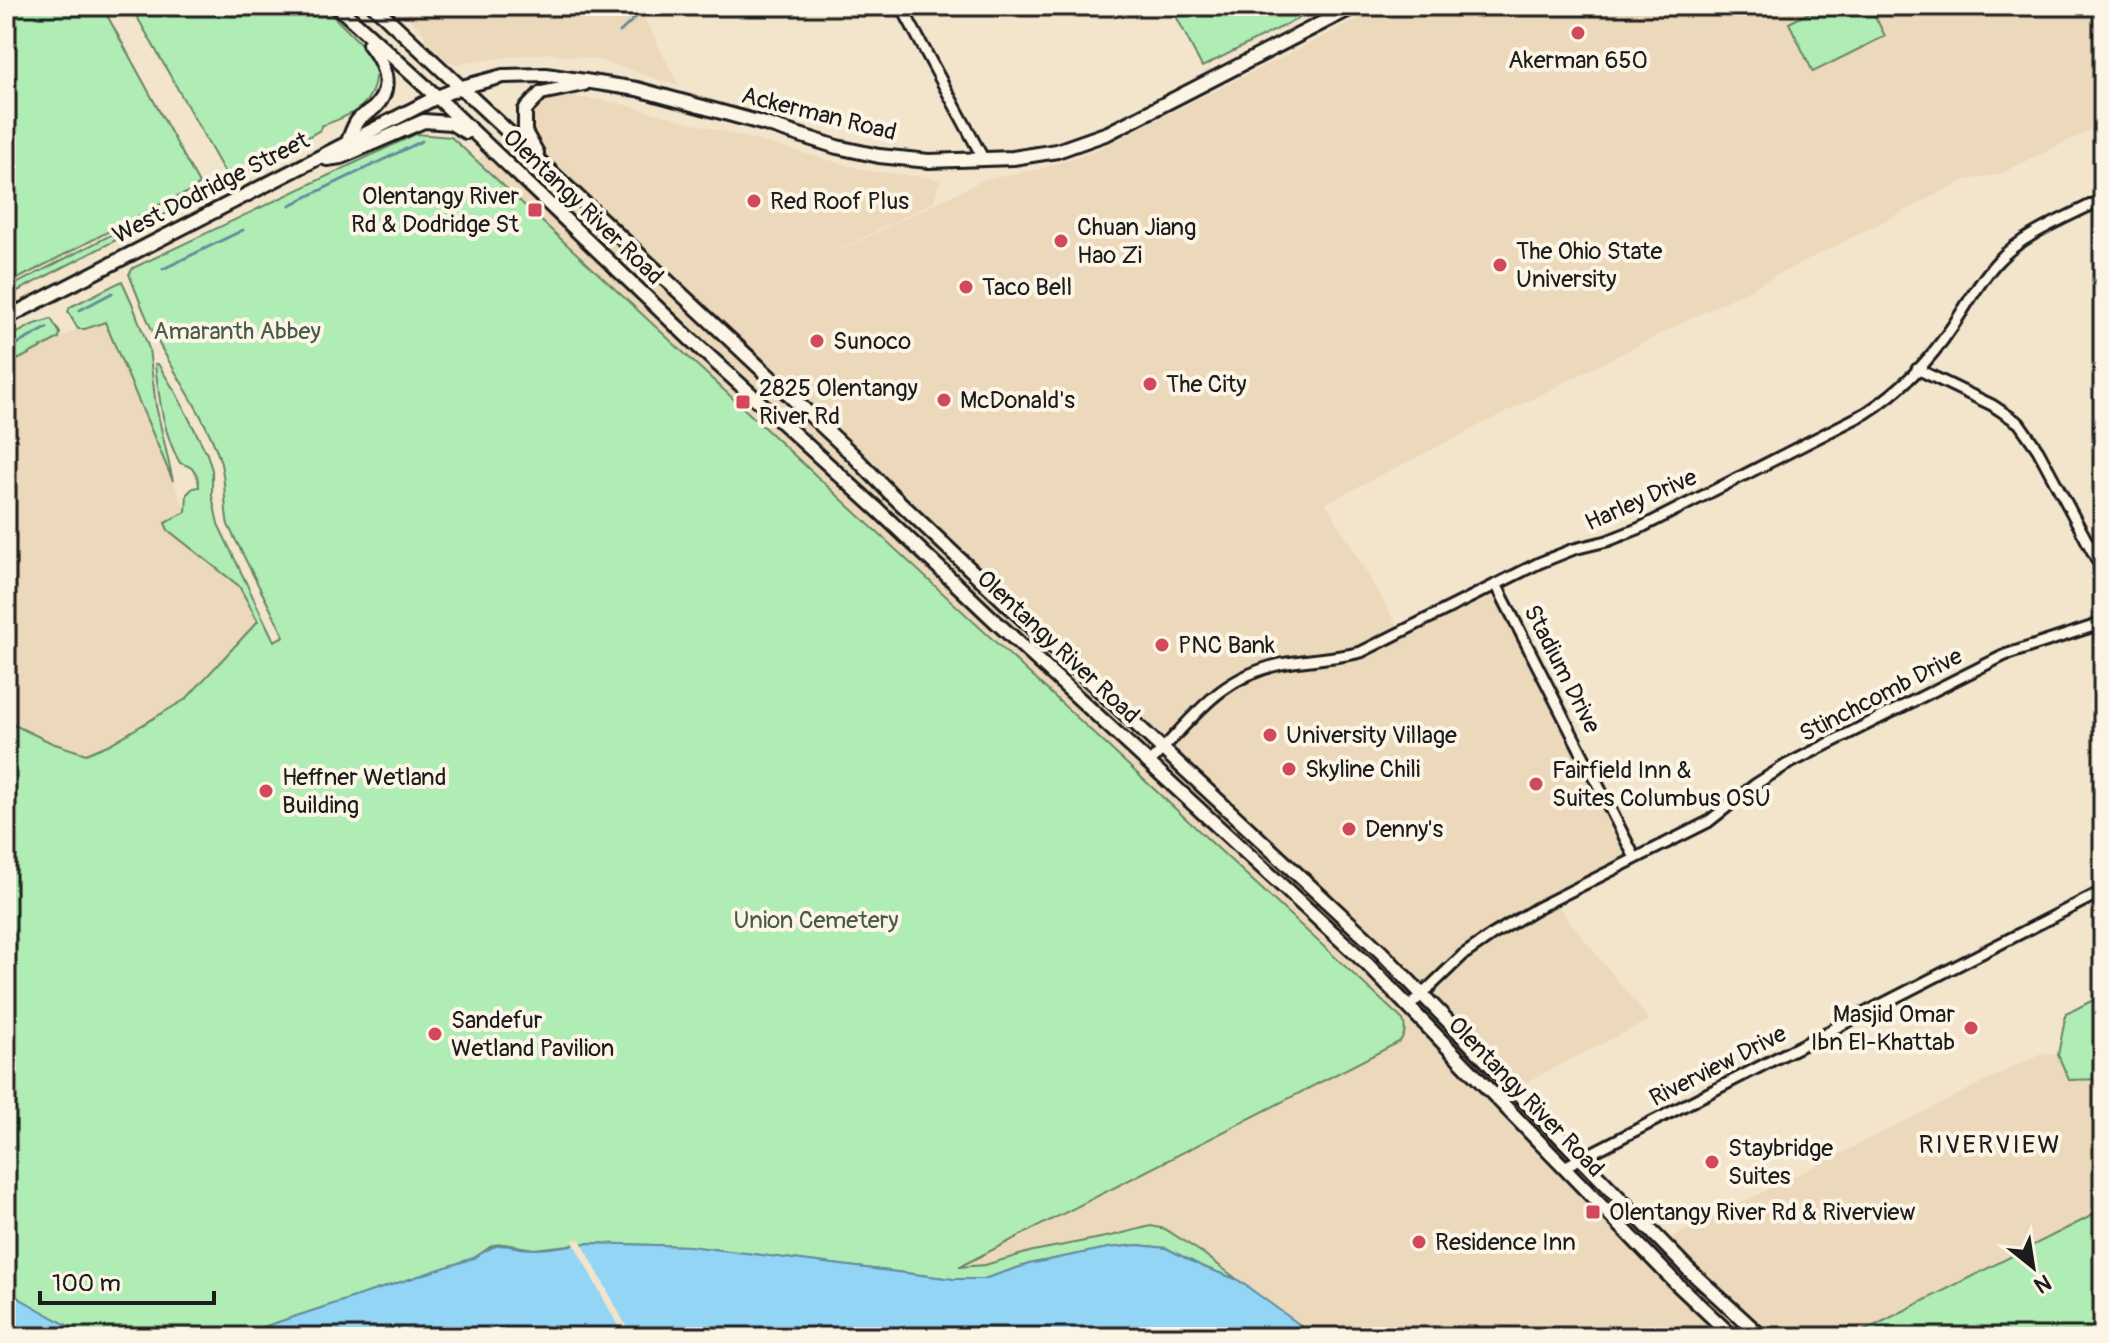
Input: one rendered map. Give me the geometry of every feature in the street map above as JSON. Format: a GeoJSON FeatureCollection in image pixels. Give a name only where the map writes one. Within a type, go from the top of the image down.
{"type":"FeatureCollection","features":[{"type":"Feature","properties":{"kind":"main road","name":"Olentangy River Road"},"geometry":{"type":"LineString","coordinates":[[337,6],[437,97],[699,348],[1368,965],[1674,1281],[1733,1337]]}},
{"type":"Feature","properties":{"kind":"main road","name":"Olentangy River Road"},"geometry":{"type":"LineString","coordinates":[[374,6],[852,454],[1008,605],[1381,952],[1689,1270],[1762,1337]]}},
{"type":"Feature","properties":{"kind":"main road","name":"Ackerman Road"},"geometry":{"type":"LineString","coordinates":[[437,97],[503,76],[546,75],[637,89],[837,147],[879,156],[929,161],[984,160],[1043,154],[1108,133],[1355,6]]}},
{"type":"Feature","properties":{"kind":"main road"},"geometry":{"type":"LineString","coordinates":[[346,16],[379,57],[386,78],[382,96],[375,108],[358,119],[347,144]]}},
{"type":"Feature","properties":{"kind":"main road"},"geometry":{"type":"LineString","coordinates":[[551,172],[525,132],[525,110],[541,93],[600,82]]}},
{"type":"Feature","properties":{"kind":"main road","name":"West Dodridge Street"},"geometry":{"type":"LineString","coordinates":[[6,318],[437,97]]}},
{"type":"Feature","properties":{"kind":"main road"},"geometry":{"type":"LineString","coordinates":[[308,163],[341,157],[424,121],[451,123],[482,141]]}},
{"type":"Feature","properties":{"kind":"street"},"geometry":{"type":"LineString","coordinates":[[901,6],[984,160]]}},
{"type":"Feature","properties":{"kind":"street","name":"Harley Drive"},"geometry":{"type":"LineString","coordinates":[[1150,762],[1203,704],[1242,677],[1284,664],[1340,658],[1361,652],[1539,563],[1640,528],[1883,402],[1950,331],[2000,258],[2028,238],[2103,199]]}},
{"type":"Feature","properties":{"kind":"street"},"geometry":{"type":"LineString","coordinates":[[1917,369],[1992,405],[2019,423],[2045,461],[2103,571]]}},
{"type":"Feature","properties":{"kind":"street","name":"Stadium Drive"},"geometry":{"type":"LineString","coordinates":[[1496,584],[1635,858]]}},
{"type":"Feature","properties":{"kind":"street","name":"Stinchcomb Drive"},"geometry":{"type":"LineString","coordinates":[[1409,1007],[1463,955],[1492,935],[1537,908],[1708,822],[1771,774],[2005,655],[2103,623]]}},
{"type":"Feature","properties":{"kind":"street","name":"Riverview Drive"},"geometry":{"type":"LineString","coordinates":[[1564,1167],[2103,891]]}},
{"type":"Feature","properties":{"kind":"shaded area"},"geometry":{"type":"Polygon","coordinates":[[[397,6],[638,6],[679,86],[600,60],[547,53],[455,64],[447,61],[426,41],[424,33],[397,6]]]}},
{"type":"Feature","properties":{"kind":"shaded area"},"geometry":{"type":"Polygon","coordinates":[[[1385,6],[2103,6],[2103,124],[1997,175],[1965,180],[1326,503],[1401,632],[1496,584],[1635,858],[1555,903],[1649,1020],[1508,1091],[1653,1247],[2042,1053],[2058,1055],[2069,1080],[2103,1079],[2103,1210],[1852,1337],[1313,1337],[1204,1254],[1151,1226],[1033,1251],[985,1265],[956,1268],[1399,1042],[1404,1038],[1397,1013],[477,161],[531,108],[545,98],[564,96],[615,102],[869,171],[941,179],[933,202],[786,277],[983,180],[1040,169],[1090,153],[1385,6]]]}},
{"type":"Feature","properties":{"kind":"shaded area"},"geometry":{"type":"Polygon","coordinates":[[[105,322],[186,512],[166,523],[168,530],[239,586],[259,621],[173,713],[86,754],[52,743],[6,721],[6,366],[78,329],[105,322]]]}},
{"type":"Feature","properties":{"kind":"green space"},"geometry":{"type":"Polygon","coordinates":[[[6,6],[102,6],[199,184],[194,190],[6,285],[6,6]]]}},
{"type":"Feature","properties":{"kind":"green space"},"geometry":{"type":"Polygon","coordinates":[[[131,6],[323,6],[370,53],[380,76],[375,77],[369,96],[357,110],[321,126],[320,130],[230,182],[131,6]]]}},
{"type":"Feature","properties":{"kind":"green space"},"geometry":{"type":"Polygon","coordinates":[[[1171,6],[1323,6],[1202,67],[1171,6]]]}},
{"type":"Feature","properties":{"kind":"green space"},"geometry":{"type":"Polygon","coordinates":[[[1822,6],[1870,6],[1885,36],[1813,72],[1789,23],[1822,6]]]}},
{"type":"Feature","properties":{"kind":"green space","name":"Union Cemetery"},"geometry":{"type":"Polygon","coordinates":[[[416,134],[451,137],[1403,1020],[1405,1031],[1399,1042],[959,1267],[985,1265],[1033,1251],[1151,1226],[1165,1229],[1238,1280],[1166,1248],[1138,1245],[1029,1264],[984,1279],[953,1279],[689,1246],[587,1243],[534,1249],[504,1244],[493,1245],[474,1258],[226,1337],[95,1337],[79,1332],[6,1291],[6,721],[52,743],[86,754],[110,744],[186,699],[258,621],[239,586],[168,530],[165,523],[186,512],[187,494],[199,487],[198,477],[189,466],[180,463],[169,440],[155,364],[158,364],[176,393],[207,454],[212,470],[212,496],[218,524],[274,641],[284,636],[228,525],[223,474],[213,442],[154,334],[129,274],[133,268],[416,134]]]}},
{"type":"Feature","properties":{"kind":"green space"},"geometry":{"type":"Polygon","coordinates":[[[169,205],[172,211],[6,297],[6,289],[169,205]]]}},
{"type":"Feature","properties":{"kind":"green space"},"geometry":{"type":"Polygon","coordinates":[[[122,281],[149,349],[156,406],[173,481],[105,322],[78,329],[68,312],[70,307],[122,281]]]}},
{"type":"Feature","properties":{"kind":"green space"},"geometry":{"type":"Polygon","coordinates":[[[51,319],[60,333],[59,338],[6,366],[6,339],[51,319]]]}},
{"type":"Feature","properties":{"kind":"green space"},"geometry":{"type":"Polygon","coordinates":[[[2103,995],[2103,1079],[2069,1080],[2058,1055],[2066,1014],[2103,995]]]}},
{"type":"Feature","properties":{"kind":"green space"},"geometry":{"type":"Polygon","coordinates":[[[2103,1210],[2103,1337],[1852,1337],[2103,1210]]]}},
{"type":"Feature","properties":{"kind":"water"},"geometry":{"type":"Polygon","coordinates":[[[587,1243],[689,1246],[953,1279],[984,1279],[1029,1264],[1108,1248],[1138,1245],[1166,1248],[1238,1280],[1313,1337],[728,1337],[670,1334],[646,1337],[226,1337],[474,1258],[499,1245],[541,1249],[587,1243]]]}},
{"type":"Feature","properties":{"kind":"water"},"geometry":{"type":"Polygon","coordinates":[[[6,1291],[79,1332],[95,1337],[6,1337],[6,1291]]]}},
{"type":"Feature","properties":{"kind":"pier"},"geometry":{"type":"Polygon","coordinates":[[[580,1239],[632,1337],[624,1337],[572,1240],[580,1239]]]}},
{"type":"Feature","properties":{"kind":"waterway"},"geometry":{"type":"LineString","coordinates":[[620,32],[635,18],[642,6]]}},
{"type":"Feature","properties":{"kind":"waterway"},"geometry":{"type":"LineString","coordinates":[[290,205],[422,141]]}},
{"type":"Feature","properties":{"kind":"waterway"},"geometry":{"type":"LineString","coordinates":[[163,269],[243,230]]}},
{"type":"Feature","properties":{"kind":"waterway"},"geometry":{"type":"LineString","coordinates":[[80,310],[112,293]]}},
{"type":"Feature","properties":{"kind":"waterway"},"geometry":{"type":"LineString","coordinates":[[6,350],[47,328]]}},
{"type":"Feature","properties":{"kind":"place","name":"Akerman 650"},"geometry":{"type":"Point","coordinates":[1578,33]}},
{"type":"Feature","properties":{"kind":"place","name":"Red Roof Plus"},"geometry":{"type":"Point","coordinates":[754,201]}},
{"type":"Feature","properties":{"kind":"place","name":"Olentangy River Rd & Dodridge St"},"geometry":{"type":"Point","coordinates":[535,210]}},
{"type":"Feature","properties":{"kind":"place","name":"Chuan Jiang Hao Zi"},"geometry":{"type":"Point","coordinates":[1061,241]}},
{"type":"Feature","properties":{"kind":"place","name":"The Ohio State University"},"geometry":{"type":"Point","coordinates":[1500,265]}},
{"type":"Feature","properties":{"kind":"place","name":"Taco Bell"},"geometry":{"type":"Point","coordinates":[966,287]}},
{"type":"Feature","properties":{"kind":"place","name":"Sunoco"},"geometry":{"type":"Point","coordinates":[817,341]}},
{"type":"Feature","properties":{"kind":"place","name":"The City"},"geometry":{"type":"Point","coordinates":[1150,384]}},
{"type":"Feature","properties":{"kind":"place","name":"McDonald's"},"geometry":{"type":"Point","coordinates":[944,400]}},
{"type":"Feature","properties":{"kind":"place","name":"2825 Olentangy River Rd"},"geometry":{"type":"Point","coordinates":[743,402]}},
{"type":"Feature","properties":{"kind":"place","name":"PNC Bank"},"geometry":{"type":"Point","coordinates":[1162,645]}},
{"type":"Feature","properties":{"kind":"place","name":"University Village"},"geometry":{"type":"Point","coordinates":[1270,735]}},
{"type":"Feature","properties":{"kind":"place","name":"Skyline Chili"},"geometry":{"type":"Point","coordinates":[1289,769]}},
{"type":"Feature","properties":{"kind":"place","name":"Fairfield Inn & Suites Columbus OSU"},"geometry":{"type":"Point","coordinates":[1536,784]}},
{"type":"Feature","properties":{"kind":"place","name":"Heffner Wetland Building"},"geometry":{"type":"Point","coordinates":[266,791]}},
{"type":"Feature","properties":{"kind":"place","name":"Denny's"},"geometry":{"type":"Point","coordinates":[1349,829]}},
{"type":"Feature","properties":{"kind":"place","name":"Masjid Omar Ibn El-Khattab"},"geometry":{"type":"Point","coordinates":[1971,1028]}},
{"type":"Feature","properties":{"kind":"place","name":"Sandefur Wetland Pavilion"},"geometry":{"type":"Point","coordinates":[435,1034]}},
{"type":"Feature","properties":{"kind":"place","name":"Staybridge Suites"},"geometry":{"type":"Point","coordinates":[1712,1162]}},
{"type":"Feature","properties":{"kind":"place","name":"Olentangy River Rd & Riverview"},"geometry":{"type":"Point","coordinates":[1593,1212]}},
{"type":"Feature","properties":{"kind":"place","name":"Residence Inn"},"geometry":{"type":"Point","coordinates":[1419,1242]}},
{"type":"Feature","properties":{"kind":"district","name":"RIVERVIEW"},"geometry":{"type":"Point","coordinates":[1990,1145]}},
{"type":"Feature","properties":{"kind":"park label","name":"Amaranth Abbey"},"geometry":{"type":"Point","coordinates":[237,331]}}]}
